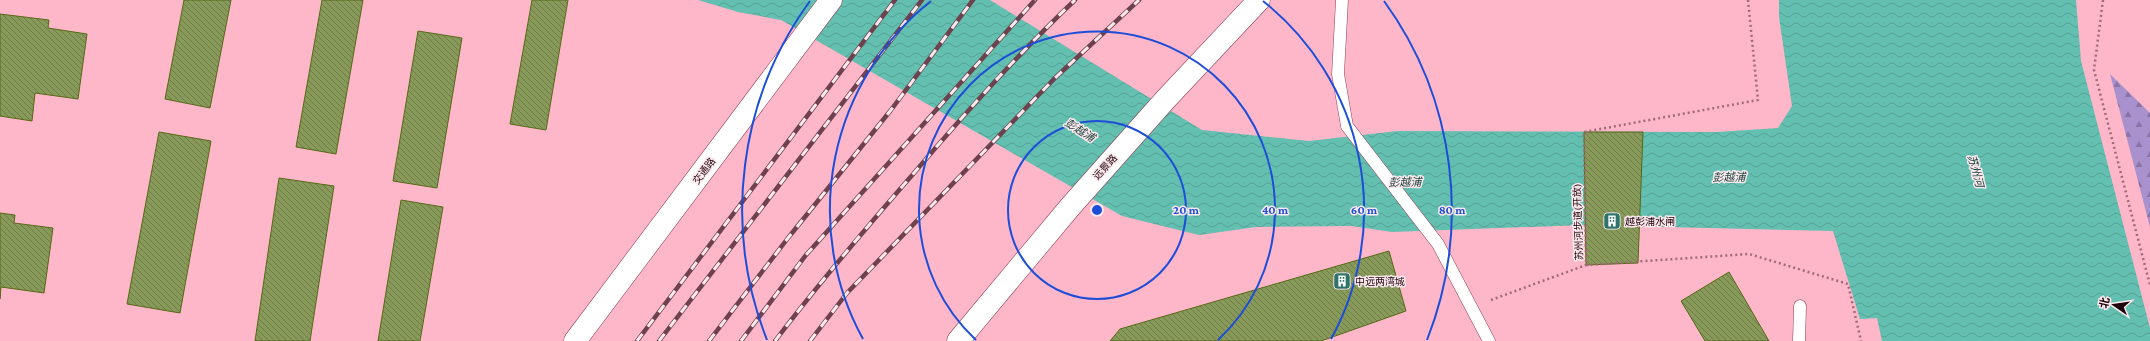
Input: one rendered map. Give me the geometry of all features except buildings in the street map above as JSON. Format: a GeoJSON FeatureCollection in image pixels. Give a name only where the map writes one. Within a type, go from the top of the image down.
{"type":"FeatureCollection","features":[{"type":"Feature","properties":{"kind":"street","name":"交通路"},"geometry":{"type":"LineString","coordinates":[[575,341],[831,0]]}},
{"type":"Feature","properties":{"kind":"street","name":"远景路"},"geometry":{"type":"LineString","coordinates":[[958,341],[1070,207],[1165,100],[1260,0]]}},
{"type":"Feature","properties":{"kind":"lane"},"geometry":{"type":"LineString","coordinates":[[1342,0],[1338,74],[1347,126],[1438,244],[1490,341]]}},
{"type":"Feature","properties":{"kind":"lane"},"geometry":{"type":"LineString","coordinates":[[1799,341],[1800,306]]}},
{"type":"Feature","properties":{"kind":"path","name":"苏州河步道(开放)"},"geometry":{"type":"LineString","coordinates":[[1748,0],[1758,100],[1584,132],[1586,264],[1749,254],[1848,284],[1861,341]]}},
{"type":"Feature","properties":{"kind":"path"},"geometry":{"type":"LineString","coordinates":[[2103,0],[2094,70],[2150,285]]}},
{"type":"Feature","properties":{"kind":"path"},"geometry":{"type":"LineString","coordinates":[[1471,307],[1586,264]]}},
{"type":"Feature","properties":{"kind":"green space"},"geometry":{"type":"Polygon","coordinates":[[[2110,74],[2150,113],[2150,227],[2110,74]]]}},
{"type":"Feature","properties":{"kind":"water"},"geometry":{"type":"Polygon","coordinates":[[[698,0],[990,0],[1202,130],[1309,141],[1398,131],[1717,132],[1778,128],[1792,106],[1779,17],[1779,0],[2076,0],[2081,61],[2150,328],[2150,341],[1882,341],[1877,318],[1860,319],[1833,231],[1584,225],[1392,232],[1352,226],[1256,227],[1199,235],[1122,216],[781,20],[738,12],[698,0]]]}},
{"type":"Feature","properties":{"kind":"railway"},"geometry":{"type":"LineString","coordinates":[[637,341],[895,0]]}},
{"type":"Feature","properties":{"kind":"railway"},"geometry":{"type":"LineString","coordinates":[[659,341],[922,0]]}},
{"type":"Feature","properties":{"kind":"railway"},"geometry":{"type":"LineString","coordinates":[[709,341],[788,238],[891,110],[973,0]]}},
{"type":"Feature","properties":{"kind":"railway"},"geometry":{"type":"LineString","coordinates":[[741,341],[806,255],[1035,0]]}},
{"type":"Feature","properties":{"kind":"railway"},"geometry":{"type":"LineString","coordinates":[[775,341],[878,214],[953,128],[1012,63],[1075,0]]}},
{"type":"Feature","properties":{"kind":"railway"},"geometry":{"type":"LineString","coordinates":[[810,341],[847,293],[1055,78],[1139,0]]}},
{"type":"Feature","properties":{"kind":"place","name":"越彭浦水闸"},"geometry":{"type":"Point","coordinates":[1612,221]}},
{"type":"Feature","properties":{"kind":"place","name":"中远两湾城"},"geometry":{"type":"Point","coordinates":[1342,281]}},
{"type":"Feature","properties":{"kind":"water label","name":"彭越浦"},"geometry":{"type":"Point","coordinates":[1080,130]}},
{"type":"Feature","properties":{"kind":"water label","name":"苏州河"},"geometry":{"type":"Point","coordinates":[1976,171]}},
{"type":"Feature","properties":{"kind":"water label","name":"彭越浦"},"geometry":{"type":"Point","coordinates":[1729,177]}},
{"type":"Feature","properties":{"kind":"water label","name":"彭越浦"},"geometry":{"type":"Point","coordinates":[1405,182]}}]}
